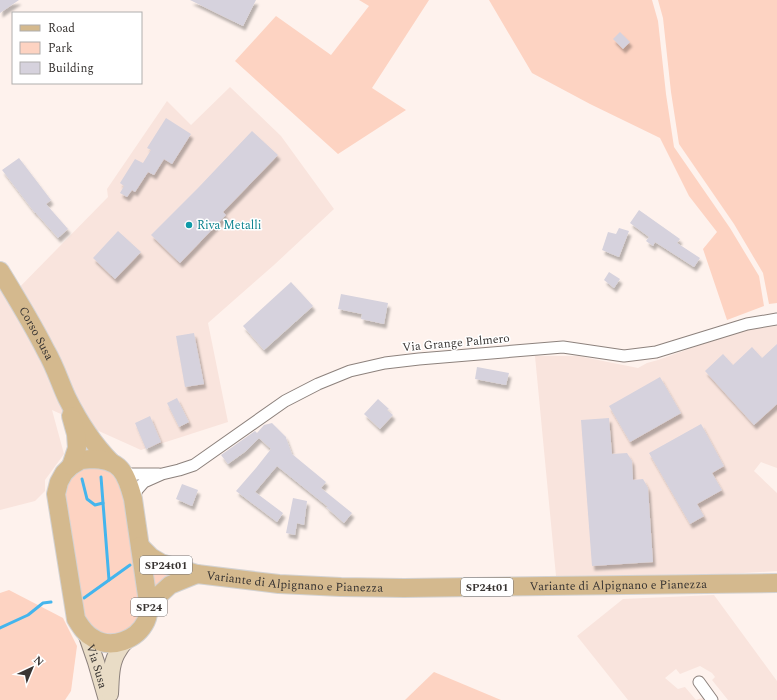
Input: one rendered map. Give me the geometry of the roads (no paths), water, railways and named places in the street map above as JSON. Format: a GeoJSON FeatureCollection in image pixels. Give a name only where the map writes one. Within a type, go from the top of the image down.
{"type":"FeatureCollection","features":[{"type":"Feature","properties":{"kind":"main road","name":"Corso Susa"},"geometry":{"type":"LineString","coordinates":[[0,271],[46,351],[67,398],[88,435],[110,462]]}},
{"type":"Feature","properties":{"kind":"main road","name":"Corso Susa"},"geometry":{"type":"LineString","coordinates":[[67,398],[76,434],[77,448],[71,466]]}},
{"type":"Feature","properties":{"kind":"main road"},"geometry":{"type":"LineString","coordinates":[[71,466],[81,460],[101,459],[110,462]]}},
{"type":"Feature","properties":{"kind":"main road","name":"SP24"},"geometry":{"type":"LineString","coordinates":[[71,466],[64,473],[59,482],[56,494],[76,619],[80,627],[92,638],[104,643],[115,643],[127,640],[142,628],[147,620],[149,609],[130,486],[124,474],[118,467],[110,462]]}},
{"type":"Feature","properties":{"kind":"main road","name":"Variante di Alpignano e Pianezza"},"geometry":{"type":"LineString","coordinates":[[140,546],[151,557],[161,563],[197,574],[279,584],[364,588],[404,588],[777,583]]}},
{"type":"Feature","properties":{"kind":"main road","name":"Variante di Alpignano e Pianezza"},"geometry":{"type":"LineString","coordinates":[[149,609],[157,597],[170,585],[197,574]]}},
{"type":"Feature","properties":{"kind":"main road","name":"Via Susa"},"geometry":{"type":"LineString","coordinates":[[86,633],[108,700]]}},
{"type":"Feature","properties":{"kind":"main road","name":"Via Susa"},"geometry":{"type":"LineString","coordinates":[[108,700],[112,665],[118,650],[127,640]]}},
{"type":"Feature","properties":{"kind":"street","name":"Via Grange Palmero"},"geometry":{"type":"LineString","coordinates":[[133,499],[137,490],[144,482],[162,474],[194,465],[285,401],[318,384],[350,371],[385,363],[419,359],[563,347],[624,356],[656,352],[747,324],[777,319]]}},
{"type":"Feature","properties":{"kind":"street","name":"Via Grange Palmero"},"geometry":{"type":"LineString","coordinates":[[124,474],[162,474]]}},
{"type":"Feature","properties":{"kind":"street"},"geometry":{"type":"LineString","coordinates":[[699,682],[712,700]]}},
{"type":"Feature","properties":{"kind":"waterway"},"geometry":{"type":"LineString","coordinates":[[101,477],[109,580]]}},
{"type":"Feature","properties":{"kind":"waterway"},"geometry":{"type":"LineString","coordinates":[[82,479],[87,499],[95,505],[103,503]]}},
{"type":"Feature","properties":{"kind":"waterway"},"geometry":{"type":"LineString","coordinates":[[84,598],[130,565]]}},
{"type":"Feature","properties":{"kind":"waterway"},"geometry":{"type":"LineString","coordinates":[[0,628],[28,615],[43,603],[51,602]]}},
{"type":"Feature","properties":{"kind":"place","name":"Riva Metalli"},"geometry":{"type":"Point","coordinates":[189,225]}}]}
